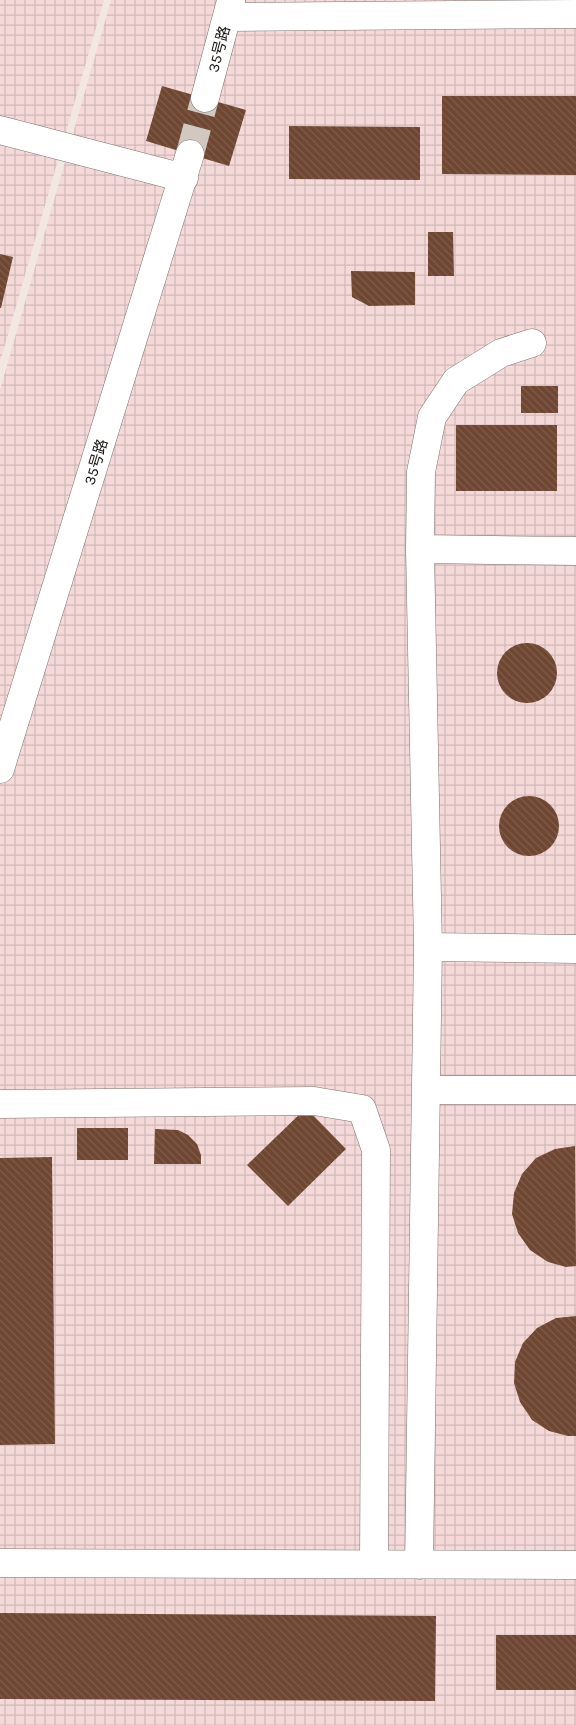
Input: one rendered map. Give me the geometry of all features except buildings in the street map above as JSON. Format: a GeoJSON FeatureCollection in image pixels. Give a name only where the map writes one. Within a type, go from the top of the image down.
{"type":"FeatureCollection","features":[{"type":"Feature","properties":{"kind":"street"},"geometry":{"type":"LineString","coordinates":[[229,9],[576,14]]}},
{"type":"Feature","properties":{"kind":"street","name":"35号路"},"geometry":{"type":"LineString","coordinates":[[205,98],[229,9]]}},
{"type":"Feature","properties":{"kind":"street","name":"35号路"},"geometry":{"type":"LineString","coordinates":[[0,130],[187,166],[0,769]]}},
{"type":"Feature","properties":{"kind":"street"},"geometry":{"type":"LineString","coordinates":[[419,1565],[428,947],[420,549],[421,472],[432,417],[456,381],[501,354],[532,343]]}},
{"type":"Feature","properties":{"kind":"street"},"geometry":{"type":"LineString","coordinates":[[420,549],[576,551]]}},
{"type":"Feature","properties":{"kind":"street"},"geometry":{"type":"LineString","coordinates":[[428,947],[576,950]]}},
{"type":"Feature","properties":{"kind":"street"},"geometry":{"type":"LineString","coordinates":[[426,1090],[576,1090]]}},
{"type":"Feature","properties":{"kind":"street"},"geometry":{"type":"LineString","coordinates":[[0,1104],[314,1101],[362,1109],[376,1150],[374,1564]]}},
{"type":"Feature","properties":{"kind":"street"},"geometry":{"type":"LineString","coordinates":[[0,1564],[576,1565]]}},
{"type":"Feature","properties":{"kind":"shaded area"},"geometry":{"type":"Polygon","coordinates":[[[0,0],[104,0],[0,362],[0,0]]]}},
{"type":"Feature","properties":{"kind":"shaded area"},"geometry":{"type":"Polygon","coordinates":[[[111,0],[576,0],[576,1725],[0,1725],[0,390],[111,0]]]}},
{"type":"Feature","properties":{"kind":"tunnel"},"geometry":{"type":"LineString","coordinates":[[190,154],[205,98]]}}]}
